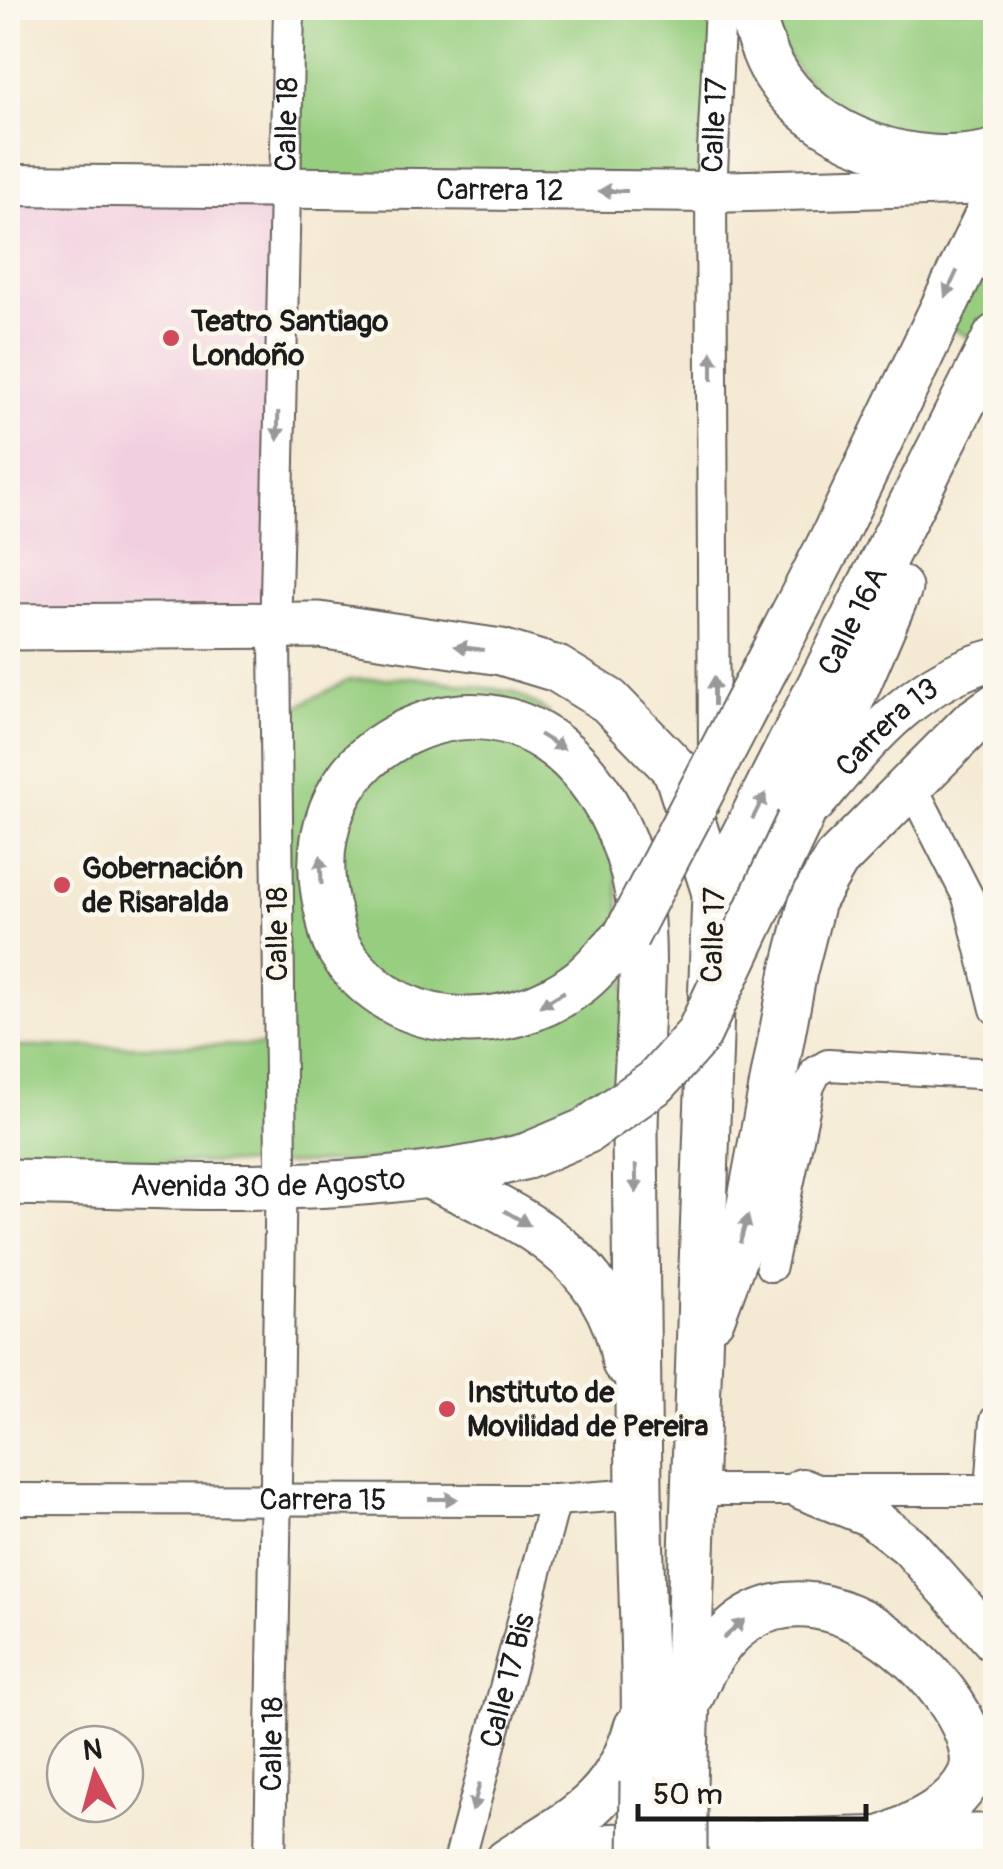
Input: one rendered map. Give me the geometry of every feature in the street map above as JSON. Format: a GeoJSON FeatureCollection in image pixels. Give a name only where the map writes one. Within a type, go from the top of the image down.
{"type":"FeatureCollection","features":[{"type":"Feature","properties":{"kind":"main road"},"geometry":{"type":"LineString","coordinates":[[748,8],[771,66],[807,107],[829,124],[879,148],[906,155],[960,158],[996,152]]}},
{"type":"Feature","properties":{"kind":"main road","name":"Calle 16A"},"geometry":{"type":"LineString","coordinates":[[633,921],[830,544],[996,198]]}},
{"type":"Feature","properties":{"kind":"main road","name":"Calle 16A"},"geometry":{"type":"LineString","coordinates":[[715,893],[992,342]]}},
{"type":"Feature","properties":{"kind":"main road","name":"Avenida 30 de Agosto"},"geometry":{"type":"LineString","coordinates":[[8,1182],[280,1187],[430,1176],[527,1156],[586,1131],[642,1092],[698,1035],[799,821],[911,561],[992,342]]}},
{"type":"Feature","properties":{"kind":"main road"},"geometry":{"type":"LineString","coordinates":[[8,627],[318,625],[500,652],[570,677],[609,701],[676,770],[715,893]]}},
{"type":"Feature","properties":{"kind":"main road"},"geometry":{"type":"LineString","coordinates":[[698,1354],[746,1225],[794,971],[812,901],[836,860],[972,723],[996,706]]}},
{"type":"Feature","properties":{"kind":"main road"},"geometry":{"type":"LineString","coordinates":[[489,719],[529,729],[566,750],[597,788],[625,849],[633,921],[581,981],[537,1008],[490,1022],[445,1020],[396,1004],[364,979],[335,941],[318,868],[330,811],[358,768],[395,738],[442,720],[489,719]]}},
{"type":"Feature","properties":{"kind":"main road","name":"Calle 17"},"geometry":{"type":"LineString","coordinates":[[642,1862],[663,1783],[666,1704],[692,1490],[715,893]]}},
{"type":"Feature","properties":{"kind":"main road","name":"Calle 17"},"geometry":{"type":"LineString","coordinates":[[633,921],[639,1494],[666,1704]]}},
{"type":"Feature","properties":{"kind":"main road"},"geometry":{"type":"LineString","coordinates":[[430,1176],[526,1222],[594,1280],[624,1356],[639,1494]]}},
{"type":"Feature","properties":{"kind":"main road"},"geometry":{"type":"LineString","coordinates":[[508,1862],[596,1804],[666,1704],[702,1669],[720,1642],[747,1618],[778,1606],[808,1603],[838,1608],[866,1621],[905,1653],[954,1707],[970,1738],[975,1759],[970,1778],[930,1818],[885,1838]]}},
{"type":"Feature","properties":{"kind":"main road","name":"Calle 17"},"geometry":{"type":"LineString","coordinates":[[663,1783],[684,1862]]}},
{"type":"Feature","properties":{"kind":"street","name":"Calle 18"},"geometry":{"type":"LineString","coordinates":[[270,1862],[280,1187],[276,624],[282,188],[289,8]]}},
{"type":"Feature","properties":{"kind":"street","name":"Calle 17"},"geometry":{"type":"LineString","coordinates":[[715,893],[711,192],[720,8]]}},
{"type":"Feature","properties":{"kind":"street","name":"Carrera 12"},"geometry":{"type":"LineString","coordinates":[[8,184],[711,192],[996,184]]}},
{"type":"Feature","properties":{"kind":"street","name":"Carrera 13"},"geometry":{"type":"LineString","coordinates":[[799,821],[889,716],[934,685],[993,659]]}},
{"type":"Feature","properties":{"kind":"street"},"geometry":{"type":"LineString","coordinates":[[911,785],[968,897],[996,1009]]}},
{"type":"Feature","properties":{"kind":"street"},"geometry":{"type":"LineString","coordinates":[[771,1266],[816,1072],[828,1064],[996,1074]]}},
{"type":"Feature","properties":{"kind":"street"},"geometry":{"type":"LineString","coordinates":[[692,1490],[993,1490],[996,1420]]}},
{"type":"Feature","properties":{"kind":"street"},"geometry":{"type":"LineString","coordinates":[[802,1489],[870,1516],[909,1546],[996,1644]]}},
{"type":"Feature","properties":{"kind":"street","name":"Carrera 15"},"geometry":{"type":"LineString","coordinates":[[8,1499],[555,1500],[639,1494]]}},
{"type":"Feature","properties":{"kind":"street","name":"Calle 17 Bis"},"geometry":{"type":"LineString","coordinates":[[460,1862],[555,1500]]}},
{"type":"Feature","properties":{"kind":"street"},"geometry":{"type":"LineString","coordinates":[[555,1862],[610,1844],[996,1834]]}},
{"type":"Feature","properties":{"kind":"shaded area"},"geometry":{"type":"Polygon","coordinates":[[[8,185],[282,188],[276,624],[8,627],[8,185]]]}},
{"type":"Feature","properties":{"kind":"green space"},"geometry":{"type":"Polygon","coordinates":[[[289,8],[720,8],[711,192],[282,188],[289,8]]]}},
{"type":"Feature","properties":{"kind":"green space"},"geometry":{"type":"Polygon","coordinates":[[[749,8],[995,8],[995,152],[853,138],[749,8]]]}},
{"type":"Feature","properties":{"kind":"green space"},"geometry":{"type":"Polygon","coordinates":[[[995,238],[995,332],[988,347],[951,328],[995,238]]]}},
{"type":"Feature","properties":{"kind":"green space"},"geometry":{"type":"Polygon","coordinates":[[[413,677],[514,692],[548,712],[566,750],[612,814],[635,1096],[527,1156],[281,1164],[8,1160],[8,1047],[277,1045],[276,717],[349,680],[413,677]]]}},
{"type":"Feature","properties":{"kind":"place","name":"Teatro Santiago Londoño"},"geometry":{"type":"Point","coordinates":[171,338]}},
{"type":"Feature","properties":{"kind":"place","name":"Gobernación de Risaralda"},"geometry":{"type":"Point","coordinates":[62,885]}},
{"type":"Feature","properties":{"kind":"place","name":"Instituto de Movilidad de Pereira"},"geometry":{"type":"Point","coordinates":[447,1409]}}]}
